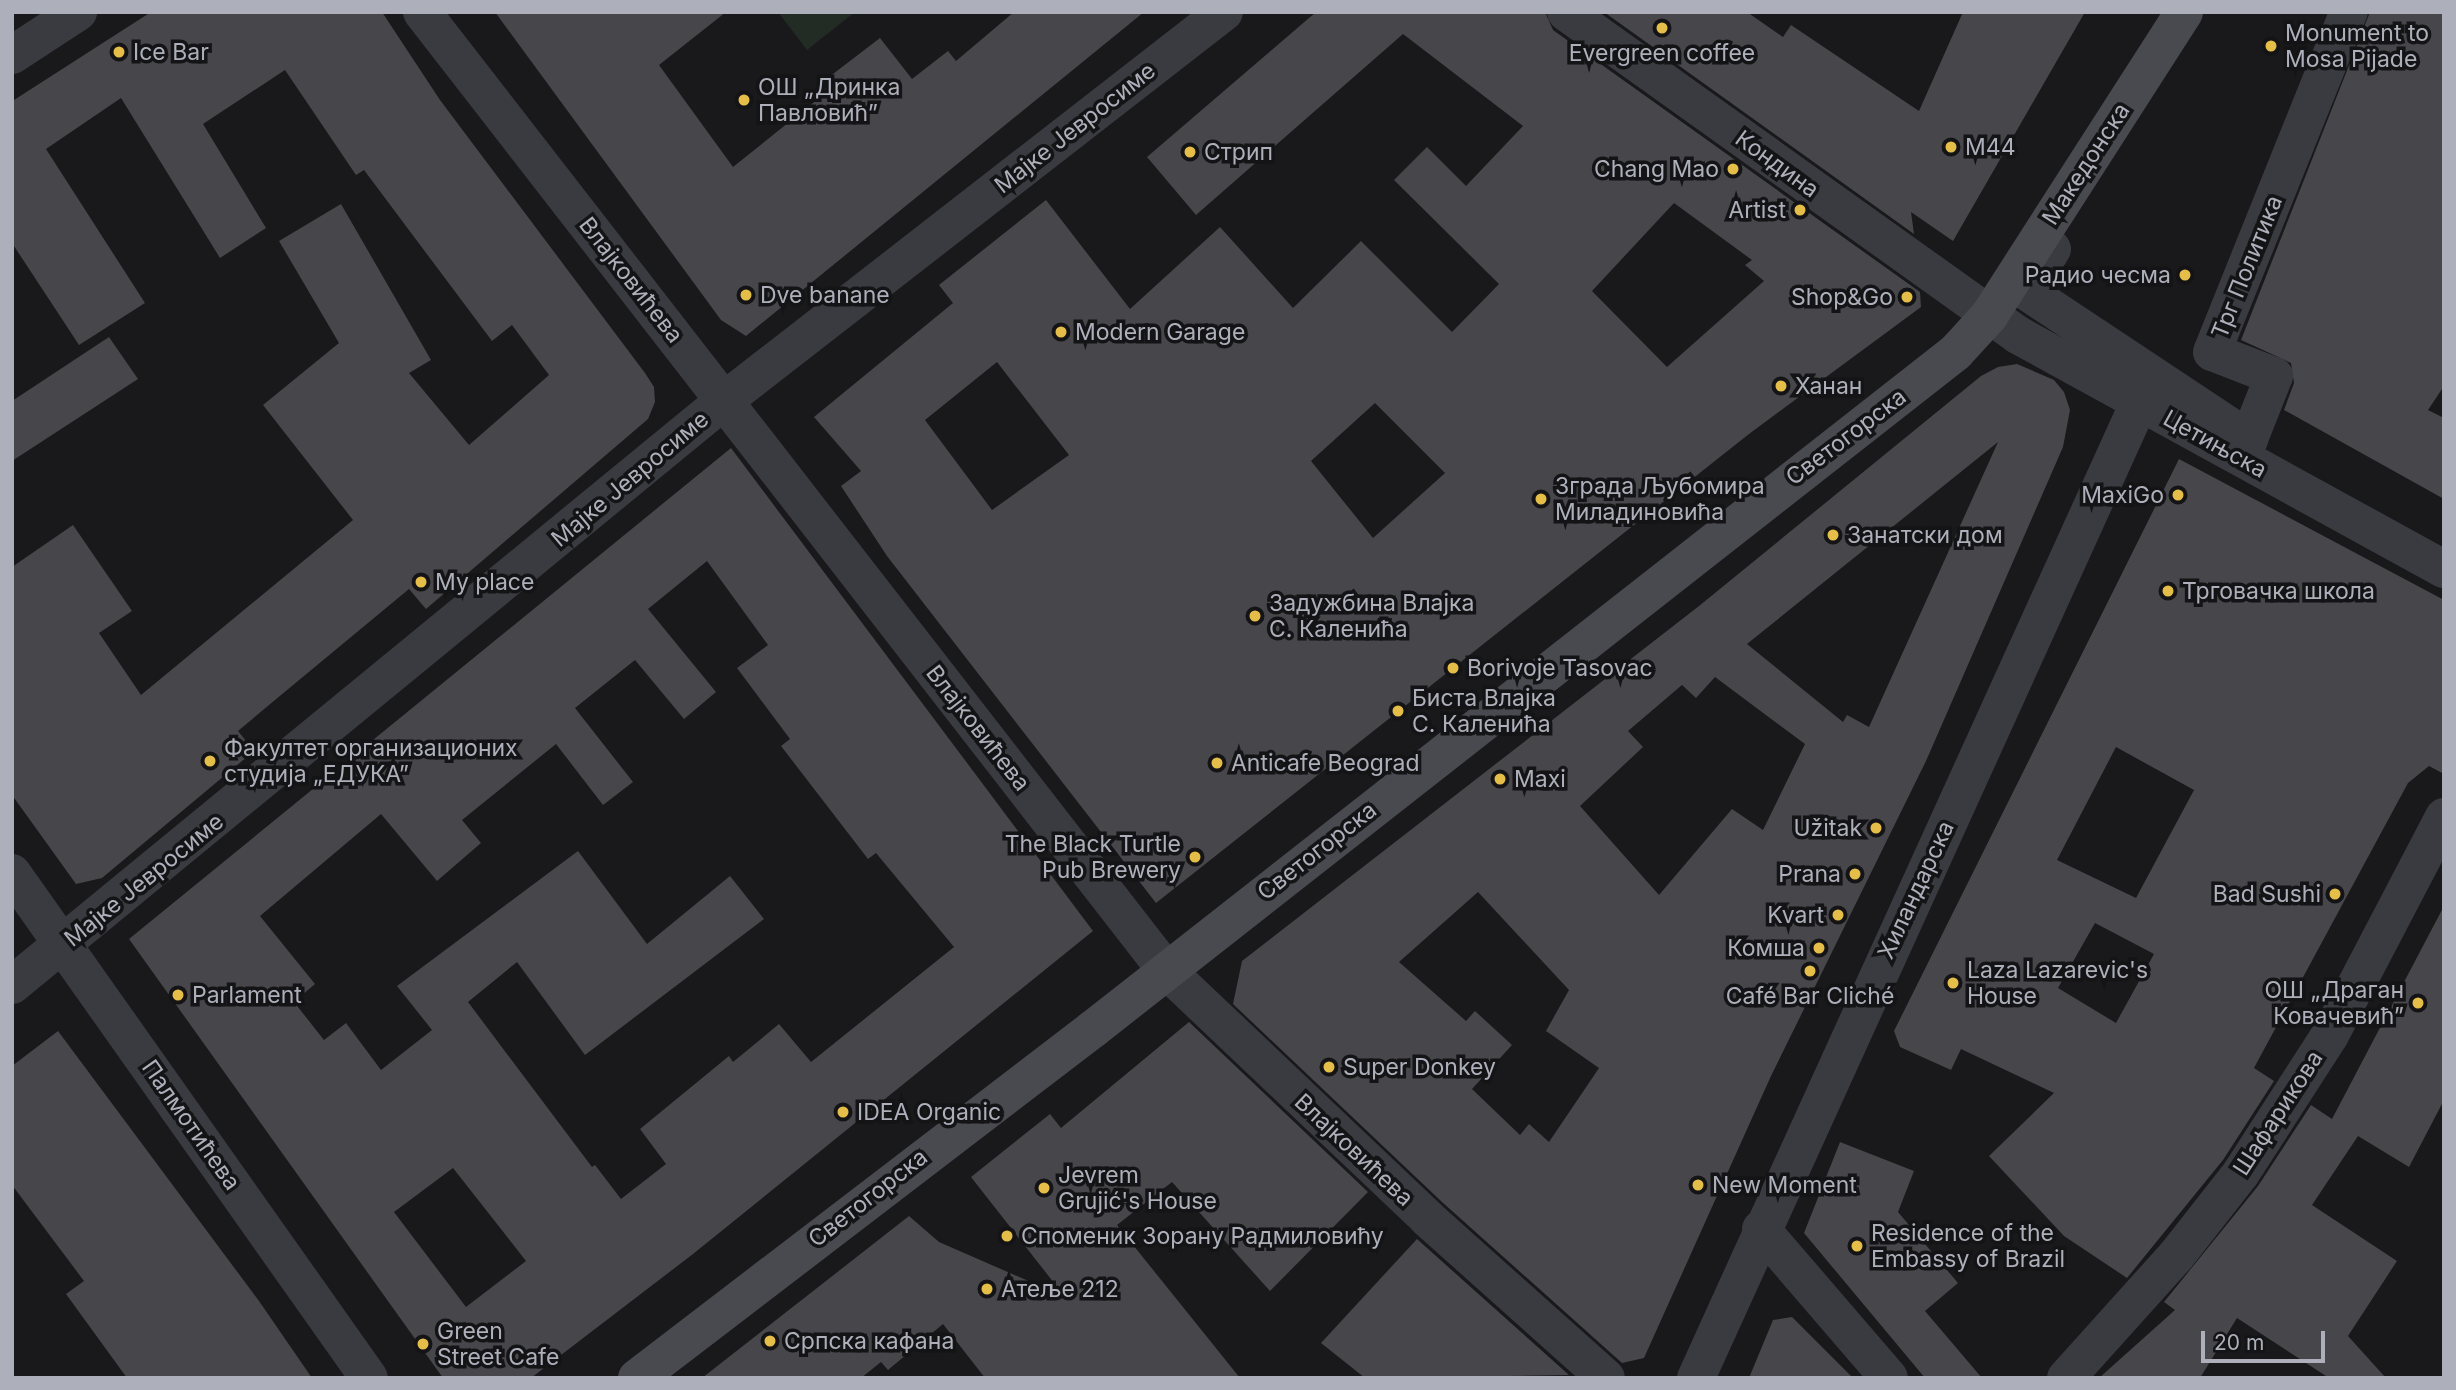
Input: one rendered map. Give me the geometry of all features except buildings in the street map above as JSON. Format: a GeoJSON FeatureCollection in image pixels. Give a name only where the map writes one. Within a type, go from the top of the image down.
{"type":"FeatureCollection","features":[{"type":"Feature","properties":{"kind":"street"},"geometry":{"type":"LineString","coordinates":[[12,55],[78,12]]}},
{"type":"Feature","properties":{"kind":"street","name":"Влајковићева"},"geometry":{"type":"LineString","coordinates":[[422,12],[1165,969],[1427,1218],[1606,1378]]}},
{"type":"Feature","properties":{"kind":"street","name":"Мајке Јевросиме"},"geometry":{"type":"LineString","coordinates":[[12,985],[725,400],[1224,12]]}},
{"type":"Feature","properties":{"kind":"street","name":"Кондина"},"geometry":{"type":"LineString","coordinates":[[1566,12],[1989,316]]}},
{"type":"Feature","properties":{"kind":"street","name":"Македонска"},"geometry":{"type":"LineString","coordinates":[[1989,316],[2184,12]]}},
{"type":"Feature","properties":{"kind":"street","name":"Трг Политика"},"geometry":{"type":"LineString","coordinates":[[2200,12],[2026,291],[2249,439],[2274,376],[2213,352],[2349,12]]}},
{"type":"Feature","properties":{"kind":"street","name":"Цетињска"},"geometry":{"type":"LineString","coordinates":[[1989,316],[2139,403],[2444,569]]}},
{"type":"Feature","properties":{"kind":"street","name":"Светогорска"},"geometry":{"type":"LineString","coordinates":[[637,1378],[1956,352],[1989,316]]}},
{"type":"Feature","properties":{"kind":"street","name":"Хиландарска"},"geometry":{"type":"LineString","coordinates":[[1696,1378],[2139,403]]}},
{"type":"Feature","properties":{"kind":"street","name":"Шафарикова"},"geometry":{"type":"LineString","coordinates":[[2066,1378],[2176,1256],[2241,1173],[2330,1035],[2444,817]]}},
{"type":"Feature","properties":{"kind":"street","name":"Палмотићева"},"geometry":{"type":"LineString","coordinates":[[12,873],[369,1378]]}},
{"type":"Feature","properties":{"kind":"street"},"geometry":{"type":"LineString","coordinates":[[1762,1229],[1889,1378]]}},
{"type":"Feature","properties":{"kind":"shaded area"},"geometry":{"type":"Polygon","coordinates":[[[778,12],[855,12],[807,50],[778,12]]]}},
{"type":"Feature","properties":{"kind":"place","name":"Evergreen coffee"},"geometry":{"type":"Point","coordinates":[1662,28]}},
{"type":"Feature","properties":{"kind":"place","name":"Monument to Mosa Pijade"},"geometry":{"type":"Point","coordinates":[2271,46]}},
{"type":"Feature","properties":{"kind":"place","name":"Ice Bar"},"geometry":{"type":"Point","coordinates":[119,52]}},
{"type":"Feature","properties":{"kind":"place","name":"ОШ „Дринка Павловић”"},"geometry":{"type":"Point","coordinates":[744,100]}},
{"type":"Feature","properties":{"kind":"place","name":"M44"},"geometry":{"type":"Point","coordinates":[1951,147]}},
{"type":"Feature","properties":{"kind":"place","name":"Стрип"},"geometry":{"type":"Point","coordinates":[1190,152]}},
{"type":"Feature","properties":{"kind":"place","name":"Chang Mao"},"geometry":{"type":"Point","coordinates":[1733,169]}},
{"type":"Feature","properties":{"kind":"place","name":"Artist"},"geometry":{"type":"Point","coordinates":[1800,210]}},
{"type":"Feature","properties":{"kind":"place","name":"Радио чесма"},"geometry":{"type":"Point","coordinates":[2185,275]}},
{"type":"Feature","properties":{"kind":"place","name":"Dve banane"},"geometry":{"type":"Point","coordinates":[746,295]}},
{"type":"Feature","properties":{"kind":"place","name":"Shop&Go"},"geometry":{"type":"Point","coordinates":[1907,297]}},
{"type":"Feature","properties":{"kind":"place","name":"Modern Garage"},"geometry":{"type":"Point","coordinates":[1061,332]}},
{"type":"Feature","properties":{"kind":"place","name":"Ханан"},"geometry":{"type":"Point","coordinates":[1781,386]}},
{"type":"Feature","properties":{"kind":"place","name":"MaxiGo"},"geometry":{"type":"Point","coordinates":[2178,495]}},
{"type":"Feature","properties":{"kind":"place","name":"Зграда Љубомира Миладиновића"},"geometry":{"type":"Point","coordinates":[1541,499]}},
{"type":"Feature","properties":{"kind":"place","name":"Занатски дом"},"geometry":{"type":"Point","coordinates":[1833,535]}},
{"type":"Feature","properties":{"kind":"place","name":"My place"},"geometry":{"type":"Point","coordinates":[421,582]}},
{"type":"Feature","properties":{"kind":"place","name":"Трговачка школа"},"geometry":{"type":"Point","coordinates":[2168,591]}},
{"type":"Feature","properties":{"kind":"place","name":"Задужбина Влајка С. Каленића"},"geometry":{"type":"Point","coordinates":[1255,616]}},
{"type":"Feature","properties":{"kind":"place","name":"Borivoje Tasovac"},"geometry":{"type":"Point","coordinates":[1453,668]}},
{"type":"Feature","properties":{"kind":"place","name":"Биста Влајка С. Каленића"},"geometry":{"type":"Point","coordinates":[1398,711]}},
{"type":"Feature","properties":{"kind":"place","name":"Факултет организационих студија „ЕДУКА”"},"geometry":{"type":"Point","coordinates":[210,761]}},
{"type":"Feature","properties":{"kind":"place","name":"Anticafe Beograd"},"geometry":{"type":"Point","coordinates":[1217,763]}},
{"type":"Feature","properties":{"kind":"place","name":"Maxi"},"geometry":{"type":"Point","coordinates":[1500,779]}},
{"type":"Feature","properties":{"kind":"place","name":"Užitak"},"geometry":{"type":"Point","coordinates":[1876,828]}},
{"type":"Feature","properties":{"kind":"place","name":"The Black Turtle Pub Brewery"},"geometry":{"type":"Point","coordinates":[1195,857]}},
{"type":"Feature","properties":{"kind":"place","name":"Prana"},"geometry":{"type":"Point","coordinates":[1855,874]}},
{"type":"Feature","properties":{"kind":"place","name":"Bad Sushi"},"geometry":{"type":"Point","coordinates":[2335,894]}},
{"type":"Feature","properties":{"kind":"place","name":"Kvart"},"geometry":{"type":"Point","coordinates":[1838,915]}},
{"type":"Feature","properties":{"kind":"place","name":"Комша"},"geometry":{"type":"Point","coordinates":[1819,948]}},
{"type":"Feature","properties":{"kind":"place","name":"Café Bar Cliché"},"geometry":{"type":"Point","coordinates":[1810,971]}},
{"type":"Feature","properties":{"kind":"place","name":"Laza Lazarevic's House"},"geometry":{"type":"Point","coordinates":[1953,983]}},
{"type":"Feature","properties":{"kind":"place","name":"Parlament"},"geometry":{"type":"Point","coordinates":[178,995]}},
{"type":"Feature","properties":{"kind":"place","name":"ОШ „Драган Ковачевић”"},"geometry":{"type":"Point","coordinates":[2418,1003]}},
{"type":"Feature","properties":{"kind":"place","name":"Super Donkey"},"geometry":{"type":"Point","coordinates":[1329,1067]}},
{"type":"Feature","properties":{"kind":"place","name":"IDEA Organic"},"geometry":{"type":"Point","coordinates":[843,1112]}},
{"type":"Feature","properties":{"kind":"place","name":"New Moment"},"geometry":{"type":"Point","coordinates":[1698,1185]}},
{"type":"Feature","properties":{"kind":"place","name":"Jevrem Grujić's House"},"geometry":{"type":"Point","coordinates":[1044,1188]}},
{"type":"Feature","properties":{"kind":"place","name":"Споменик Зорану Радмиловићу"},"geometry":{"type":"Point","coordinates":[1007,1236]}},
{"type":"Feature","properties":{"kind":"place","name":"Residence of the Embassy of Brazil"},"geometry":{"type":"Point","coordinates":[1857,1246]}},
{"type":"Feature","properties":{"kind":"place","name":"Атеље 212"},"geometry":{"type":"Point","coordinates":[987,1289]}},
{"type":"Feature","properties":{"kind":"place","name":"Српска кафана"},"geometry":{"type":"Point","coordinates":[770,1341]}},
{"type":"Feature","properties":{"kind":"place","name":"Green Street Cafe"},"geometry":{"type":"Point","coordinates":[423,1344]}}]}
